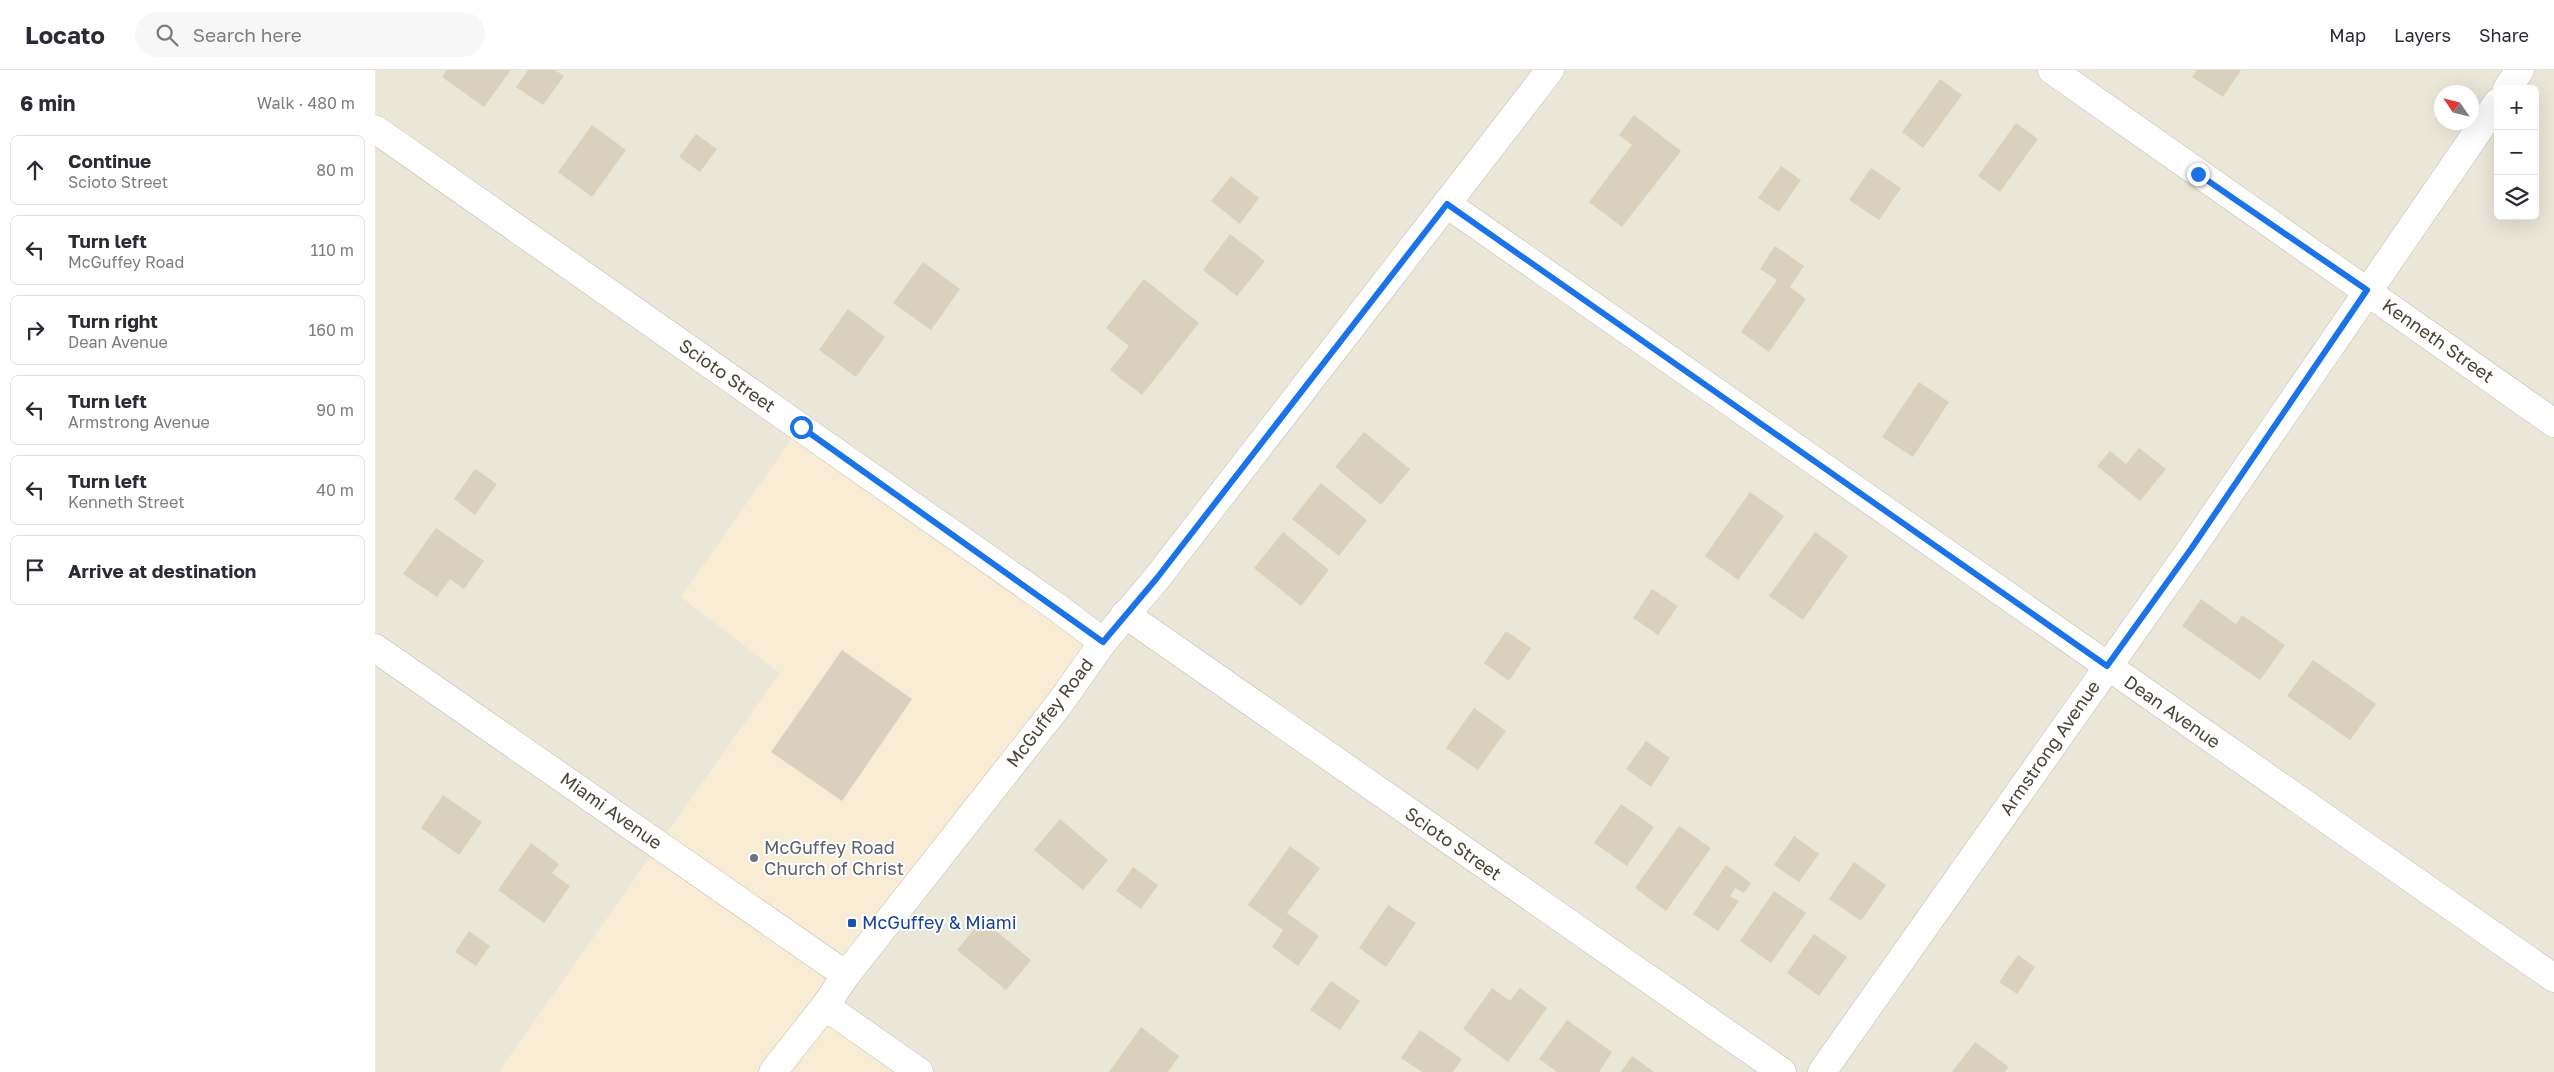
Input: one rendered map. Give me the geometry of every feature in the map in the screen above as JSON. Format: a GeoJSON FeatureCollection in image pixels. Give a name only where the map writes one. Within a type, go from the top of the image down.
{"type":"FeatureCollection","features":[{"type":"Feature","properties":{"kind":"street","name":"McGuffey Road"},"geometry":{"type":"LineString","coordinates":[[773,1072],[825,1006],[846,975],[1060,703],[1103,642],[1163,570],[1550,70]]}},
{"type":"Feature","properties":{"kind":"street","name":"Kenneth Street"},"geometry":{"type":"LineString","coordinates":[[2052,70],[2554,422]]}},
{"type":"Feature","properties":{"kind":"street"},"geometry":{"type":"LineString","coordinates":[[2510,85],[2520,70]]}},
{"type":"Feature","properties":{"kind":"street","name":"Armstrong Avenue"},"geometry":{"type":"LineString","coordinates":[[1822,1072],[2191,549],[2367,290],[2494,108]]}},
{"type":"Feature","properties":{"kind":"street","name":"Scioto Street"},"geometry":{"type":"LineString","coordinates":[[375,129],[1058,608],[1103,642]]}},
{"type":"Feature","properties":{"kind":"street","name":"Dean Avenue"},"geometry":{"type":"LineString","coordinates":[[1447,204],[2554,978]]}},
{"type":"Feature","properties":{"kind":"street","name":"Scioto Street"},"geometry":{"type":"LineString","coordinates":[[1125,614],[1782,1072]]}},
{"type":"Feature","properties":{"kind":"street","name":"Miami Avenue"},"geometry":{"type":"LineString","coordinates":[[375,648],[846,975]]}},
{"type":"Feature","properties":{"kind":"street"},"geometry":{"type":"LineString","coordinates":[[825,1006],[919,1072]]}},
{"type":"Feature","properties":{"kind":"shaded area"},"geometry":{"type":"Polygon","coordinates":[[[375,70],[2554,70],[2554,1072],[919,1072],[825,1006],[1060,703],[682,597],[780,673],[499,1072],[375,1072],[375,70]]]}},
{"type":"Feature","properties":{"kind":"shaded area"},"geometry":{"type":"Polygon","coordinates":[[[800,427],[1103,642],[825,1006],[919,1072],[499,1072],[780,673],[681,597],[800,427]]]}},
{"type":"Feature","properties":{"kind":"building"},"geometry":{"type":"Polygon","coordinates":[[[447,70],[511,70],[484,107],[442,77],[447,70]]]}},
{"type":"Feature","properties":{"kind":"building"},"geometry":{"type":"Polygon","coordinates":[[[528,70],[555,70],[564,76],[543,105],[516,87],[528,70]]]}},
{"type":"Feature","properties":{"kind":"building"},"geometry":{"type":"Polygon","coordinates":[[[2197,70],[2241,70],[2223,97],[2192,77],[2197,70]]]}},
{"type":"Feature","properties":{"kind":"building"},"geometry":{"type":"Polygon","coordinates":[[[1940,79],[1962,95],[1923,148],[1902,132],[1940,79]]]}},
{"type":"Feature","properties":{"kind":"building"},"geometry":{"type":"Polygon","coordinates":[[[1634,115],[1681,151],[1622,227],[1589,202],[1632,145],[1619,135],[1634,115]]]}},
{"type":"Feature","properties":{"kind":"building"},"geometry":{"type":"Polygon","coordinates":[[[2016,123],[2038,139],[2000,192],[1978,176],[2016,123]]]}},
{"type":"Feature","properties":{"kind":"building"},"geometry":{"type":"Polygon","coordinates":[[[592,125],[626,150],[592,197],[558,172],[592,125]]]}},
{"type":"Feature","properties":{"kind":"building"},"geometry":{"type":"Polygon","coordinates":[[[696,134],[717,149],[700,172],[679,157],[696,134]]]}},
{"type":"Feature","properties":{"kind":"building"},"geometry":{"type":"Polygon","coordinates":[[[1781,166],[1801,180],[1779,212],[1758,198],[1781,166]]]}},
{"type":"Feature","properties":{"kind":"building"},"geometry":{"type":"Polygon","coordinates":[[[1871,168],[1901,188],[1879,220],[1849,200],[1871,168]]]}},
{"type":"Feature","properties":{"kind":"building"},"geometry":{"type":"Polygon","coordinates":[[[1231,176],[1259,198],[1240,224],[1211,201],[1231,176]]]}},
{"type":"Feature","properties":{"kind":"building"},"geometry":{"type":"Polygon","coordinates":[[[1230,234],[1265,261],[1237,296],[1203,270],[1230,234]]]}},
{"type":"Feature","properties":{"kind":"building"},"geometry":{"type":"Polygon","coordinates":[[[1775,246],[1804,266],[1790,287],[1806,299],[1769,352],[1741,332],[1777,280],[1760,269],[1775,246]]]}},
{"type":"Feature","properties":{"kind":"building"},"geometry":{"type":"Polygon","coordinates":[[[923,262],[960,289],[931,330],[893,303],[923,262]]]}},
{"type":"Feature","properties":{"kind":"building"},"geometry":{"type":"Polygon","coordinates":[[[1144,279],[1199,323],[1142,395],[1110,370],[1129,346],[1106,328],[1144,279]]]}},
{"type":"Feature","properties":{"kind":"building"},"geometry":{"type":"Polygon","coordinates":[[[848,309],[885,337],[856,377],[819,350],[848,309]]]}},
{"type":"Feature","properties":{"kind":"building"},"geometry":{"type":"Polygon","coordinates":[[[1919,382],[1949,402],[1913,457],[1882,437],[1919,382]]]}},
{"type":"Feature","properties":{"kind":"building"},"geometry":{"type":"Polygon","coordinates":[[[1364,432],[1410,469],[1381,505],[1335,467],[1364,432]]]}},
{"type":"Feature","properties":{"kind":"building"},"geometry":{"type":"Polygon","coordinates":[[[2139,448],[2166,469],[2140,501],[2097,466],[2110,451],[2126,464],[2139,448]]]}},
{"type":"Feature","properties":{"kind":"building"},"geometry":{"type":"Polygon","coordinates":[[[475,469],[497,484],[475,515],[454,499],[475,469]]]}},
{"type":"Feature","properties":{"kind":"building"},"geometry":{"type":"Polygon","coordinates":[[[1321,483],[1367,520],[1339,556],[1292,519],[1321,483]]]}},
{"type":"Feature","properties":{"kind":"building"},"geometry":{"type":"Polygon","coordinates":[[[1750,492],[1784,516],[1738,580],[1705,556],[1750,492]]]}},
{"type":"Feature","properties":{"kind":"building"},"geometry":{"type":"Polygon","coordinates":[[[436,528],[484,561],[464,589],[450,579],[437,597],[403,574],[436,528]]]}},
{"type":"Feature","properties":{"kind":"building"},"geometry":{"type":"Polygon","coordinates":[[[1283,532],[1329,570],[1301,606],[1254,568],[1283,532]]]}},
{"type":"Feature","properties":{"kind":"building"},"geometry":{"type":"Polygon","coordinates":[[[1815,532],[1848,556],[1803,620],[1769,596],[1815,532]]]}},
{"type":"Feature","properties":{"kind":"building"},"geometry":{"type":"Polygon","coordinates":[[[1652,589],[1678,606],[1658,635],[1633,618],[1652,589]]]}},
{"type":"Feature","properties":{"kind":"building"},"geometry":{"type":"Polygon","coordinates":[[[2201,599],[2236,624],[2242,615],[2285,645],[2260,680],[2182,626],[2201,599]]]}},
{"type":"Feature","properties":{"kind":"building"},"geometry":{"type":"Polygon","coordinates":[[[1506,631],[1531,648],[1509,681],[1484,663],[1506,631]]]}},
{"type":"Feature","properties":{"kind":"building"},"geometry":{"type":"Polygon","coordinates":[[[842,650],[912,699],[842,801],[771,752],[842,650]]]}},
{"type":"Feature","properties":{"kind":"building"},"geometry":{"type":"Polygon","coordinates":[[[2313,660],[2376,704],[2350,740],[2287,696],[2313,660]]]}},
{"type":"Feature","properties":{"kind":"building"},"geometry":{"type":"Polygon","coordinates":[[[1474,708],[1506,731],[1478,770],[1446,748],[1474,708]]]}},
{"type":"Feature","properties":{"kind":"building"},"geometry":{"type":"Polygon","coordinates":[[[1646,741],[1670,758],[1651,787],[1626,769],[1646,741]]]}},
{"type":"Feature","properties":{"kind":"building"},"geometry":{"type":"Polygon","coordinates":[[[443,795],[482,822],[459,855],[421,828],[443,795]]]}},
{"type":"Feature","properties":{"kind":"building"},"geometry":{"type":"Polygon","coordinates":[[[1621,804],[1654,827],[1627,866],[1594,843],[1621,804]]]}},
{"type":"Feature","properties":{"kind":"building"},"geometry":{"type":"Polygon","coordinates":[[[1060,819],[1108,860],[1083,890],[1034,850],[1060,819]]]}},
{"type":"Feature","properties":{"kind":"building"},"geometry":{"type":"Polygon","coordinates":[[[1679,826],[1711,848],[1666,911],[1635,888],[1679,826]]]}},
{"type":"Feature","properties":{"kind":"building"},"geometry":{"type":"Polygon","coordinates":[[[1794,836],[1819,854],[1799,882],[1774,865],[1794,836]]]}},
{"type":"Feature","properties":{"kind":"building"},"geometry":{"type":"Polygon","coordinates":[[[531,843],[559,864],[552,873],[570,886],[544,923],[498,890],[531,843]]]}},
{"type":"Feature","properties":{"kind":"building"},"geometry":{"type":"Polygon","coordinates":[[[1290,846],[1320,868],[1287,913],[1319,936],[1298,966],[1272,947],[1283,930],[1248,905],[1290,846]]]}},
{"type":"Feature","properties":{"kind":"building"},"geometry":{"type":"Polygon","coordinates":[[[1854,862],[1886,885],[1861,921],[1829,899],[1854,862]]]}},
{"type":"Feature","properties":{"kind":"building"},"geometry":{"type":"Polygon","coordinates":[[[1726,865],[1751,883],[1744,893],[1735,888],[1730,896],[1739,901],[1718,931],[1693,914],[1726,865]]]}},
{"type":"Feature","properties":{"kind":"building"},"geometry":{"type":"Polygon","coordinates":[[[1133,867],[1158,885],[1141,909],[1116,891],[1133,867]]]}},
{"type":"Feature","properties":{"kind":"building"},"geometry":{"type":"Polygon","coordinates":[[[1774,891],[1806,913],[1771,963],[1740,941],[1774,891]]]}},
{"type":"Feature","properties":{"kind":"building"},"geometry":{"type":"Polygon","coordinates":[[[1388,905],[1416,923],[1386,967],[1359,948],[1388,905]]]}},
{"type":"Feature","properties":{"kind":"building"},"geometry":{"type":"Polygon","coordinates":[[[982,919],[1031,960],[1006,990],[957,950],[982,919]]]}},
{"type":"Feature","properties":{"kind":"building"},"geometry":{"type":"Polygon","coordinates":[[[469,931],[490,946],[476,966],[455,952],[469,931]]]}},
{"type":"Feature","properties":{"kind":"building"},"geometry":{"type":"Polygon","coordinates":[[[1814,934],[1847,957],[1819,996],[1787,973],[1814,934]]]}},
{"type":"Feature","properties":{"kind":"building"},"geometry":{"type":"Polygon","coordinates":[[[2018,955],[2035,967],[2017,994],[1999,982],[2018,955]]]}},
{"type":"Feature","properties":{"kind":"building"},"geometry":{"type":"Polygon","coordinates":[[[1331,981],[1360,1001],[1340,1030],[1310,1010],[1331,981]]]}},
{"type":"Feature","properties":{"kind":"building"},"geometry":{"type":"Polygon","coordinates":[[[1492,988],[1510,1001],[1520,988],[1547,1008],[1508,1062],[1463,1029],[1492,988]]]}},
{"type":"Feature","properties":{"kind":"building"},"geometry":{"type":"Polygon","coordinates":[[[1567,1020],[1612,1052],[1599,1072],[1557,1072],[1539,1059],[1567,1020]]]}},
{"type":"Feature","properties":{"kind":"building"},"geometry":{"type":"Polygon","coordinates":[[[1141,1027],[1179,1056],[1168,1072],[1109,1072],[1141,1027]]]}},
{"type":"Feature","properties":{"kind":"building"},"geometry":{"type":"Polygon","coordinates":[[[1420,1030],[1462,1059],[1453,1072],[1422,1072],[1401,1058],[1420,1030]]]}},
{"type":"Feature","properties":{"kind":"building"},"geometry":{"type":"Polygon","coordinates":[[[1975,1042],[2009,1067],[2005,1072],[1952,1072],[1975,1042]]]}},
{"type":"Feature","properties":{"kind":"building"},"geometry":{"type":"Polygon","coordinates":[[[1632,1056],[1654,1072],[1621,1072],[1632,1056]]]}},
{"type":"Feature","properties":{"kind":"place","name":"McGuffey Road Church of Christ"},"geometry":{"type":"Point","coordinates":[754,858]}},
{"type":"Feature","properties":{"kind":"place","name":"McGuffey & Miami"},"geometry":{"type":"Point","coordinates":[852,923]}},
{"type":"Feature","properties":{"kind":"route"},"geometry":{"type":"LineString","coordinates":[[801,427],[1058,608],[1103,642],[1157,578],[1447,204],[2107,666],[2191,549],[2367,290],[2198,174]]}}]}
